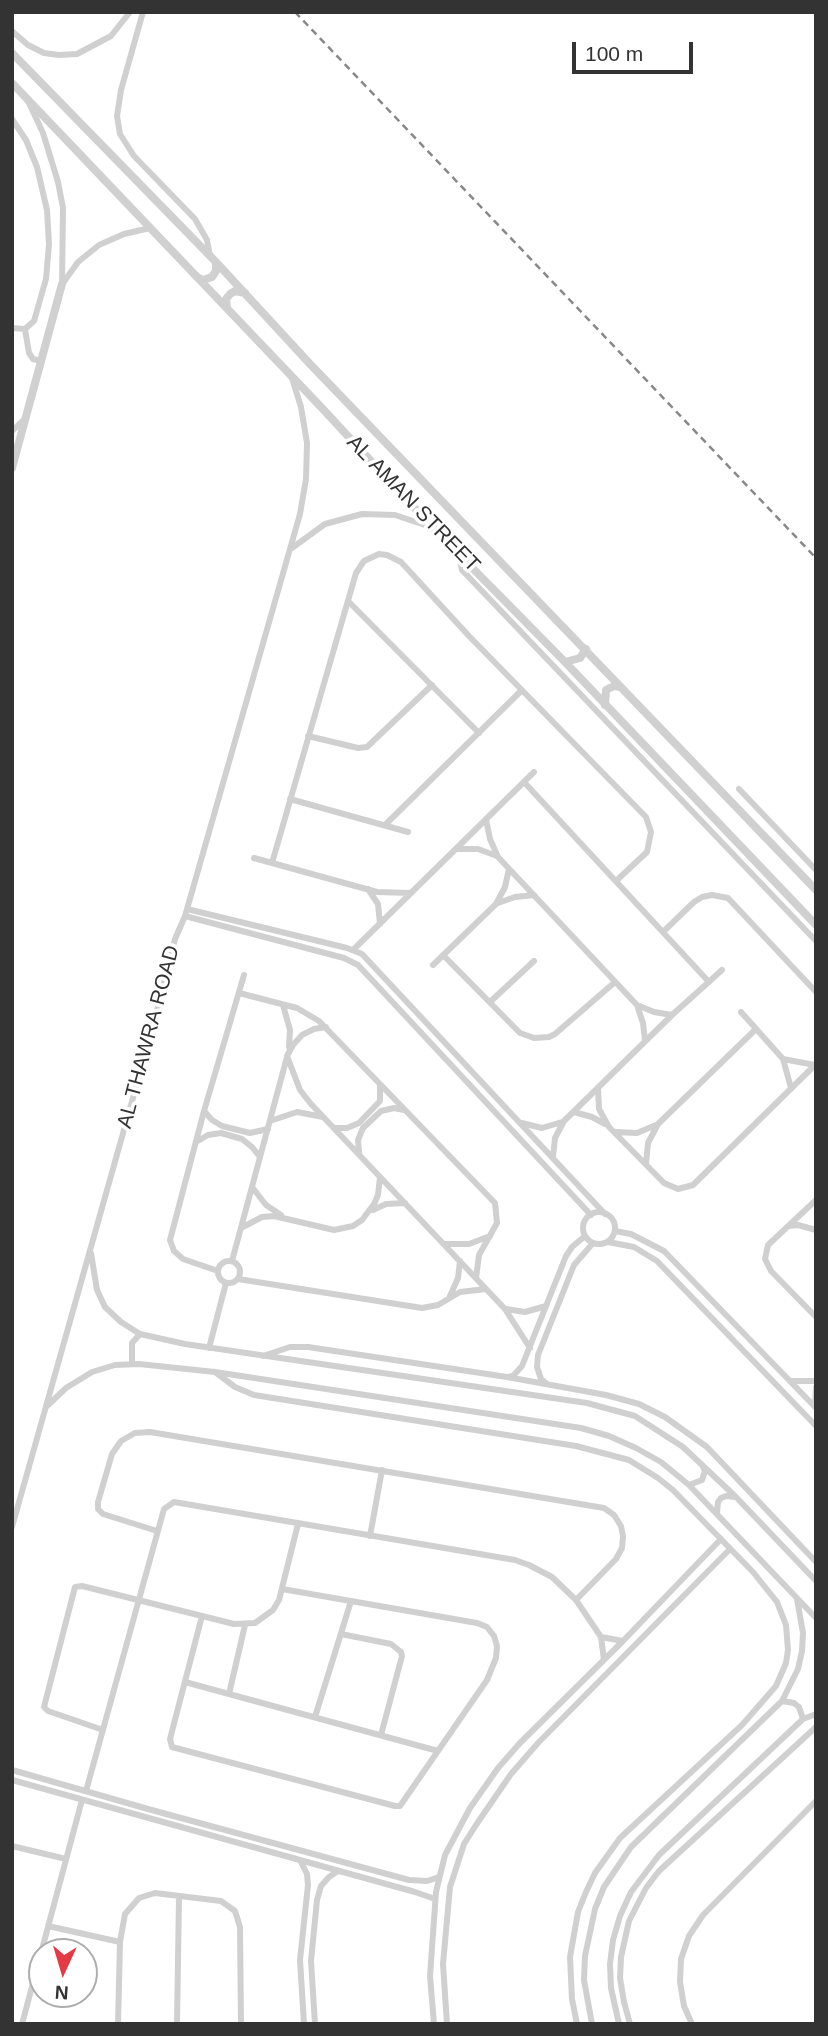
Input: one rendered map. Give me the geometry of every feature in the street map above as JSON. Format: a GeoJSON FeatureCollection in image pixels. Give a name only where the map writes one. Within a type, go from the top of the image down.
{"type":"FeatureCollection","features":[{"type":"Feature","properties":{"kind":"street"},"geometry":{"type":"LineString","coordinates":[[12,31],[28,46],[44,53],[77,54],[111,36],[130,12]]}},
{"type":"Feature","properties":{"kind":"street"},"geometry":{"type":"LineString","coordinates":[[144,12],[121,90],[117,116],[120,134],[134,156],[195,219],[207,240],[216,271],[212,277],[203,280],[197,277]]}},
{"type":"Feature","properties":{"kind":"street","name":"AL AMAN STREET"},"geometry":{"type":"LineString","coordinates":[[12,53],[213,258],[310,363],[816,890]]}},
{"type":"Feature","properties":{"kind":"street","name":"AL AMAN STREET"},"geometry":{"type":"LineString","coordinates":[[12,83],[290,373],[433,528],[816,925]]}},
{"type":"Feature","properties":{"kind":"street"},"geometry":{"type":"LineString","coordinates":[[12,468],[62,284],[62,208],[58,182],[43,133],[27,98]]}},
{"type":"Feature","properties":{"kind":"street"},"geometry":{"type":"LineString","coordinates":[[12,119],[26,140],[37,167],[49,233],[47,265],[34,321],[25,329],[12,328]]}},
{"type":"Feature","properties":{"kind":"street"},"geometry":{"type":"LineString","coordinates":[[62,284],[78,262],[99,245],[124,234],[150,228]]}},
{"type":"Feature","properties":{"kind":"street"},"geometry":{"type":"LineString","coordinates":[[228,309],[226,303],[230,294],[236,291],[245,293]]}},
{"type":"Feature","properties":{"kind":"street"},"geometry":{"type":"LineString","coordinates":[[25,329],[29,353],[33,359],[42,361]]}},
{"type":"Feature","properties":{"kind":"street","name":"AL THAWRA ROAD"},"geometry":{"type":"LineString","coordinates":[[12,1527],[175,940],[185,916],[291,550],[304,496],[307,461],[301,407],[290,373]]}},
{"type":"Feature","properties":{"kind":"street"},"geometry":{"type":"LineString","coordinates":[[12,431],[26,418]]}},
{"type":"Feature","properties":{"kind":"street"},"geometry":{"type":"LineString","coordinates":[[291,550],[325,524],[354,515],[395,514],[433,528]]}},
{"type":"Feature","properties":{"kind":"street"},"geometry":{"type":"LineString","coordinates":[[457,551],[462,570],[816,941]]}},
{"type":"Feature","properties":{"kind":"street"},"geometry":{"type":"LineString","coordinates":[[272,863],[356,572],[364,561],[379,554],[394,557],[401,562],[640,810],[652,832],[647,852],[616,881]]}},
{"type":"Feature","properties":{"kind":"street"},"geometry":{"type":"LineString","coordinates":[[348,601],[479,733]]}},
{"type":"Feature","properties":{"kind":"street"},"geometry":{"type":"LineString","coordinates":[[565,662],[580,658],[586,649]]}},
{"type":"Feature","properties":{"kind":"street"},"geometry":{"type":"LineString","coordinates":[[308,736],[358,748],[367,747],[432,685]]}},
{"type":"Feature","properties":{"kind":"street"},"geometry":{"type":"LineString","coordinates":[[605,705],[606,690],[614,686],[620,687]]}},
{"type":"Feature","properties":{"kind":"street"},"geometry":{"type":"LineString","coordinates":[[384,825],[522,690]]}},
{"type":"Feature","properties":{"kind":"street"},"geometry":{"type":"LineString","coordinates":[[354,950],[534,772]]}},
{"type":"Feature","properties":{"kind":"street"},"geometry":{"type":"LineString","coordinates":[[524,782],[709,982]]}},
{"type":"Feature","properties":{"kind":"street"},"geometry":{"type":"LineString","coordinates":[[739,789],[816,870]]}},
{"type":"Feature","properties":{"kind":"street"},"geometry":{"type":"LineString","coordinates":[[290,799],[408,832]]}},
{"type":"Feature","properties":{"kind":"street"},"geometry":{"type":"LineString","coordinates":[[486,819],[489,839],[498,857],[637,1005],[645,1041]]}},
{"type":"Feature","properties":{"kind":"street"},"geometry":{"type":"LineString","coordinates":[[729,850],[737,844]]}},
{"type":"Feature","properties":{"kind":"street"},"geometry":{"type":"LineString","coordinates":[[456,849],[478,849],[498,857]]}},
{"type":"Feature","properties":{"kind":"street"},"geometry":{"type":"LineString","coordinates":[[254,858],[388,894],[411,893]]}},
{"type":"Feature","properties":{"kind":"street"},"geometry":{"type":"LineString","coordinates":[[433,965],[496,904],[505,887],[509,869]]}},
{"type":"Feature","properties":{"kind":"street"},"geometry":{"type":"LineString","coordinates":[[808,882],[816,876]]}},
{"type":"Feature","properties":{"kind":"street"},"geometry":{"type":"LineString","coordinates":[[367,888],[378,904],[380,924]]}},
{"type":"Feature","properties":{"kind":"street"},"geometry":{"type":"LineString","coordinates":[[496,904],[515,897],[534,895]]}},
{"type":"Feature","properties":{"kind":"street"},"geometry":{"type":"LineString","coordinates":[[663,932],[702,897],[712,895],[728,898],[816,992]]}},
{"type":"Feature","properties":{"kind":"street"},"geometry":{"type":"LineString","coordinates":[[187,909],[354,950],[370,961],[613,1221],[615,1231],[608,1242]]}},
{"type":"Feature","properties":{"kind":"street"},"geometry":{"type":"LineString","coordinates":[[185,916],[344,958],[358,965],[591,1215]]}},
{"type":"Feature","properties":{"kind":"street"},"geometry":{"type":"LineString","coordinates":[[443,955],[520,1032],[541,1039],[555,1034],[615,982]]}},
{"type":"Feature","properties":{"kind":"street"},"geometry":{"type":"LineString","coordinates":[[491,1002],[534,961]]}},
{"type":"Feature","properties":{"kind":"street"},"geometry":{"type":"LineString","coordinates":[[553,1157],[555,1138],[564,1121],[722,970]]}},
{"type":"Feature","properties":{"kind":"street"},"geometry":{"type":"LineString","coordinates":[[218,1271],[183,1259],[174,1251],[170,1240],[244,975]]}},
{"type":"Feature","properties":{"kind":"street"},"geometry":{"type":"LineString","coordinates":[[239,993],[311,1015],[326,1027],[495,1203],[498,1216],[492,1235],[479,1255],[476,1278]]}},
{"type":"Feature","properties":{"kind":"street"},"geometry":{"type":"LineString","coordinates":[[232,1261],[287,1056],[290,1030],[283,1005]]}},
{"type":"Feature","properties":{"kind":"street"},"geometry":{"type":"LineString","coordinates":[[637,1005],[672,1015]]}},
{"type":"Feature","properties":{"kind":"street"},"geometry":{"type":"LineString","coordinates":[[741,1012],[783,1059],[791,1088]]}},
{"type":"Feature","properties":{"kind":"street"},"geometry":{"type":"LineString","coordinates":[[326,1027],[302,1035],[287,1056],[300,1090],[505,1309],[530,1348]]}},
{"type":"Feature","properties":{"kind":"street"},"geometry":{"type":"LineString","coordinates":[[646,1164],[648,1143],[658,1124],[756,1029]]}},
{"type":"Feature","properties":{"kind":"street"},"geometry":{"type":"LineString","coordinates":[[783,1059],[815,1065]]}},
{"type":"Feature","properties":{"kind":"street"},"geometry":{"type":"LineString","coordinates":[[598,1088],[599,1109],[612,1129],[671,1187],[686,1188],[693,1185],[815,1065]]}},
{"type":"Feature","properties":{"kind":"street"},"geometry":{"type":"LineString","coordinates":[[335,1128],[347,1128],[359,1123],[377,1106],[382,1095],[379,1084]]}},
{"type":"Feature","properties":{"kind":"street"},"geometry":{"type":"LineString","coordinates":[[359,1154],[358,1140],[363,1128],[381,1111],[406,1110]]}},
{"type":"Feature","properties":{"kind":"street"},"geometry":{"type":"LineString","coordinates":[[204,1111],[222,1126],[250,1132],[297,1112],[324,1117]]}},
{"type":"Feature","properties":{"kind":"street"},"geometry":{"type":"LineString","coordinates":[[574,1112],[592,1117],[612,1129],[637,1133],[658,1124]]}},
{"type":"Feature","properties":{"kind":"street"},"geometry":{"type":"LineString","coordinates":[[520,1122],[542,1128],[564,1121]]}},
{"type":"Feature","properties":{"kind":"street"},"geometry":{"type":"LineString","coordinates":[[196,1142],[208,1135],[221,1133],[242,1139],[253,1147],[260,1157]]}},
{"type":"Feature","properties":{"kind":"street"},"geometry":{"type":"LineString","coordinates":[[369,1213],[378,1195],[380,1176]]}},
{"type":"Feature","properties":{"kind":"street"},"geometry":{"type":"LineString","coordinates":[[252,1186],[266,1205],[286,1217]]}},
{"type":"Feature","properties":{"kind":"street"},"geometry":{"type":"LineString","coordinates":[[816,1200],[768,1245],[765,1259],[767,1265],[816,1317]]}},
{"type":"Feature","properties":{"kind":"street"},"geometry":{"type":"LineString","coordinates":[[241,1228],[262,1217],[286,1217],[334,1230],[353,1226],[386,1204],[405,1203]]}},
{"type":"Feature","properties":{"kind":"street"},"geometry":{"type":"LineString","coordinates":[[606,1214],[591,1215],[584,1224],[585,1236],[593,1243],[608,1242],[634,1247],[657,1261],[816,1426]]}},
{"type":"Feature","properties":{"kind":"street"},"geometry":{"type":"LineString","coordinates":[[787,1227],[798,1225],[816,1230]]}},
{"type":"Feature","properties":{"kind":"street"},"geometry":{"type":"LineString","coordinates":[[615,1231],[631,1234],[664,1251],[816,1408]]}},
{"type":"Feature","properties":{"kind":"street"},"geometry":{"type":"LineString","coordinates":[[444,1244],[469,1244],[492,1235]]}},
{"type":"Feature","properties":{"kind":"street"},"geometry":{"type":"LineString","coordinates":[[506,1377],[518,1372],[566,1256],[585,1236]]}},
{"type":"Feature","properties":{"kind":"street"},"geometry":{"type":"LineString","coordinates":[[548,1384],[541,1380],[537,1367],[538,1355],[574,1265],[593,1243]]}},
{"type":"Feature","properties":{"kind":"street"},"geometry":{"type":"LineString","coordinates":[[90,1248],[97,1290],[104,1307],[140,1334],[209,1348],[587,1403],[635,1416],[683,1447],[736,1497],[816,1581]]}},
{"type":"Feature","properties":{"kind":"street"},"geometry":{"type":"LineString","coordinates":[[232,1261],[239,1267],[240,1273],[233,1283],[226,1283],[220,1278],[218,1271],[222,1264],[232,1261]]}},
{"type":"Feature","properties":{"kind":"street"},"geometry":{"type":"LineString","coordinates":[[446,1301],[455,1286],[460,1261]]}},
{"type":"Feature","properties":{"kind":"street"},"geometry":{"type":"LineString","coordinates":[[238,1279],[422,1308],[439,1305],[460,1292],[486,1289]]}},
{"type":"Feature","properties":{"kind":"street"},"geometry":{"type":"LineString","coordinates":[[209,1348],[226,1283]]}},
{"type":"Feature","properties":{"kind":"street"},"geometry":{"type":"LineString","coordinates":[[505,1309],[525,1312],[546,1307]]}},
{"type":"Feature","properties":{"kind":"street"},"geometry":{"type":"LineString","coordinates":[[132,1363],[132,1343],[140,1334]]}},
{"type":"Feature","properties":{"kind":"street"},"geometry":{"type":"LineString","coordinates":[[263,1356],[299,1346],[548,1384],[639,1404],[687,1431],[707,1447],[816,1562]]}},
{"type":"Feature","properties":{"kind":"street"},"geometry":{"type":"LineString","coordinates":[[44,1409],[78,1379],[99,1369],[132,1363],[581,1428],[609,1436],[661,1462],[717,1513],[816,1618]]}},
{"type":"Feature","properties":{"kind":"street"},"geometry":{"type":"LineString","coordinates":[[441,1382],[442,1369]]}},
{"type":"Feature","properties":{"kind":"street"},"geometry":{"type":"LineString","coordinates":[[215,1373],[244,1392],[264,1397],[576,1446],[617,1455],[658,1478],[753,1572],[776,1602],[786,1625],[788,1638],[786,1663],[776,1686],[742,1725],[620,1838],[595,1873],[586,1892],[573,1936],[570,1977],[577,2024]]}},
{"type":"Feature","properties":{"kind":"street"},"geometry":{"type":"LineString","coordinates":[[789,1381],[816,1381]]}},
{"type":"Feature","properties":{"kind":"street"},"geometry":{"type":"LineString","coordinates":[[816,1387],[816,1408]]}},
{"type":"Feature","properties":{"kind":"street"},"geometry":{"type":"LineString","coordinates":[[587,1403],[588,1392]]}},
{"type":"Feature","properties":{"kind":"street"},"geometry":{"type":"LineString","coordinates":[[157,1531],[103,1514],[99,1509],[98,1502],[112,1454],[121,1441],[135,1433],[150,1432],[604,1508],[614,1515],[621,1526],[622,1548],[616,1559],[576,1600]]}},
{"type":"Feature","properties":{"kind":"street"},"geometry":{"type":"LineString","coordinates":[[689,1485],[702,1480],[705,1471],[703,1466]]}},
{"type":"Feature","properties":{"kind":"street"},"geometry":{"type":"LineString","coordinates":[[370,1536],[382,1470]]}},
{"type":"Feature","properties":{"kind":"street"},"geometry":{"type":"LineString","coordinates":[[717,1513],[721,1498],[732,1495],[736,1497]]}},
{"type":"Feature","properties":{"kind":"street"},"geometry":{"type":"LineString","coordinates":[[86,1791],[157,1531],[164,1510],[174,1502],[514,1560],[543,1571],[576,1600],[601,1637],[604,1660]]}},
{"type":"Feature","properties":{"kind":"street"},"geometry":{"type":"LineString","coordinates":[[103,1730],[48,1711],[44,1707],[73,1589],[82,1586],[202,1616],[245,1625],[256,1623],[273,1610],[282,1589],[298,1524]]}},
{"type":"Feature","properties":{"kind":"street"},"geometry":{"type":"LineString","coordinates":[[434,2024],[430,1976],[435,1899],[439,1877],[455,1833],[489,1781],[520,1742],[623,1641],[721,1539]]}},
{"type":"Feature","properties":{"kind":"street"},"geometry":{"type":"LineString","coordinates":[[447,2024],[443,1964],[450,1887],[456,1865],[476,1825],[499,1790],[538,1743],[730,1549]]}},
{"type":"Feature","properties":{"kind":"street"},"geometry":{"type":"LineString","coordinates":[[202,1616],[169,1742],[174,1748],[397,1806],[404,1802],[487,1680],[496,1658],[494,1636],[487,1627],[477,1623],[282,1589]]}},
{"type":"Feature","properties":{"kind":"street"},"geometry":{"type":"LineString","coordinates":[[592,2024],[584,1980],[588,1938],[604,1887],[631,1847],[782,1701],[795,1677],[802,1651],[803,1633],[796,1598]]}},
{"type":"Feature","properties":{"kind":"street"},"geometry":{"type":"LineString","coordinates":[[315,1717],[351,1601]]}},
{"type":"Feature","properties":{"kind":"street"},"geometry":{"type":"LineString","coordinates":[[229,1694],[245,1625]]}},
{"type":"Feature","properties":{"kind":"street"},"geometry":{"type":"LineString","coordinates":[[341,1634],[391,1644],[401,1652],[382,1735]]}},
{"type":"Feature","properties":{"kind":"street"},"geometry":{"type":"LineString","coordinates":[[601,1637],[623,1641]]}},
{"type":"Feature","properties":{"kind":"street"},"geometry":{"type":"LineString","coordinates":[[185,1682],[439,1751]]}},
{"type":"Feature","properties":{"kind":"street"},"geometry":{"type":"LineString","coordinates":[[782,1701],[794,1703],[799,1707],[803,1718]]}},
{"type":"Feature","properties":{"kind":"street"},"geometry":{"type":"LineString","coordinates":[[562,1702],[571,1711]]}},
{"type":"Feature","properties":{"kind":"street"},"geometry":{"type":"LineString","coordinates":[[619,2024],[611,1988],[610,1964],[620,1916],[631,1892],[659,1855],[803,1718],[816,1714]]}},
{"type":"Feature","properties":{"kind":"street"},"geometry":{"type":"LineString","coordinates":[[742,1725],[750,1732]]}},
{"type":"Feature","properties":{"kind":"street"},"geometry":{"type":"LineString","coordinates":[[630,2024],[620,1978],[621,1957],[629,1921],[641,1897],[659,1871],[816,1727]]}},
{"type":"Feature","properties":{"kind":"street"},"geometry":{"type":"LineString","coordinates":[[776,1744],[786,1754]]}},
{"type":"Feature","properties":{"kind":"street"},"geometry":{"type":"LineString","coordinates":[[12,1770],[410,1880],[427,1881],[439,1877]]}},
{"type":"Feature","properties":{"kind":"street"},"geometry":{"type":"LineString","coordinates":[[12,1780],[435,1899]]}},
{"type":"Feature","properties":{"kind":"street"},"geometry":{"type":"LineString","coordinates":[[680,1780],[690,1790]]}},
{"type":"Feature","properties":{"kind":"street"},"geometry":{"type":"LineString","coordinates":[[22,2024],[82,1800]]}},
{"type":"Feature","properties":{"kind":"street"},"geometry":{"type":"LineString","coordinates":[[692,2024],[684,2006],[680,1982],[681,1959],[689,1936],[703,1915],[816,1801]]}},
{"type":"Feature","properties":{"kind":"street"},"geometry":{"type":"LineString","coordinates":[[620,1838],[631,1847]]}},
{"type":"Feature","properties":{"kind":"street"},"geometry":{"type":"LineString","coordinates":[[12,1846],[66,1859]]}},
{"type":"Feature","properties":{"kind":"street"},"geometry":{"type":"LineString","coordinates":[[300,1860],[307,1874],[308,1885],[300,1960],[303,2024]]}},
{"type":"Feature","properties":{"kind":"street"},"geometry":{"type":"LineString","coordinates":[[315,2024],[311,1961],[317,1900],[321,1886],[338,1871]]}},
{"type":"Feature","properties":{"kind":"street"},"geometry":{"type":"LineString","coordinates":[[118,2024],[121,1942],[125,1914],[133,1902],[155,1893],[221,1901],[235,1912],[239,1919],[241,2024]]}},
{"type":"Feature","properties":{"kind":"street"},"geometry":{"type":"LineString","coordinates":[[177,2024],[179,1897]]}},
{"type":"Feature","properties":{"kind":"street"},"geometry":{"type":"LineString","coordinates":[[48,1926],[121,1942]]}},
{"type":"Feature","properties":{"kind":"street"},"geometry":{"type":"LineString","coordinates":[[573,1936],[588,1938]]}},
{"type":"Feature","properties":{"kind":"railway"},"geometry":{"type":"LineString","coordinates":[[295,12],[816,558]]}}]}
